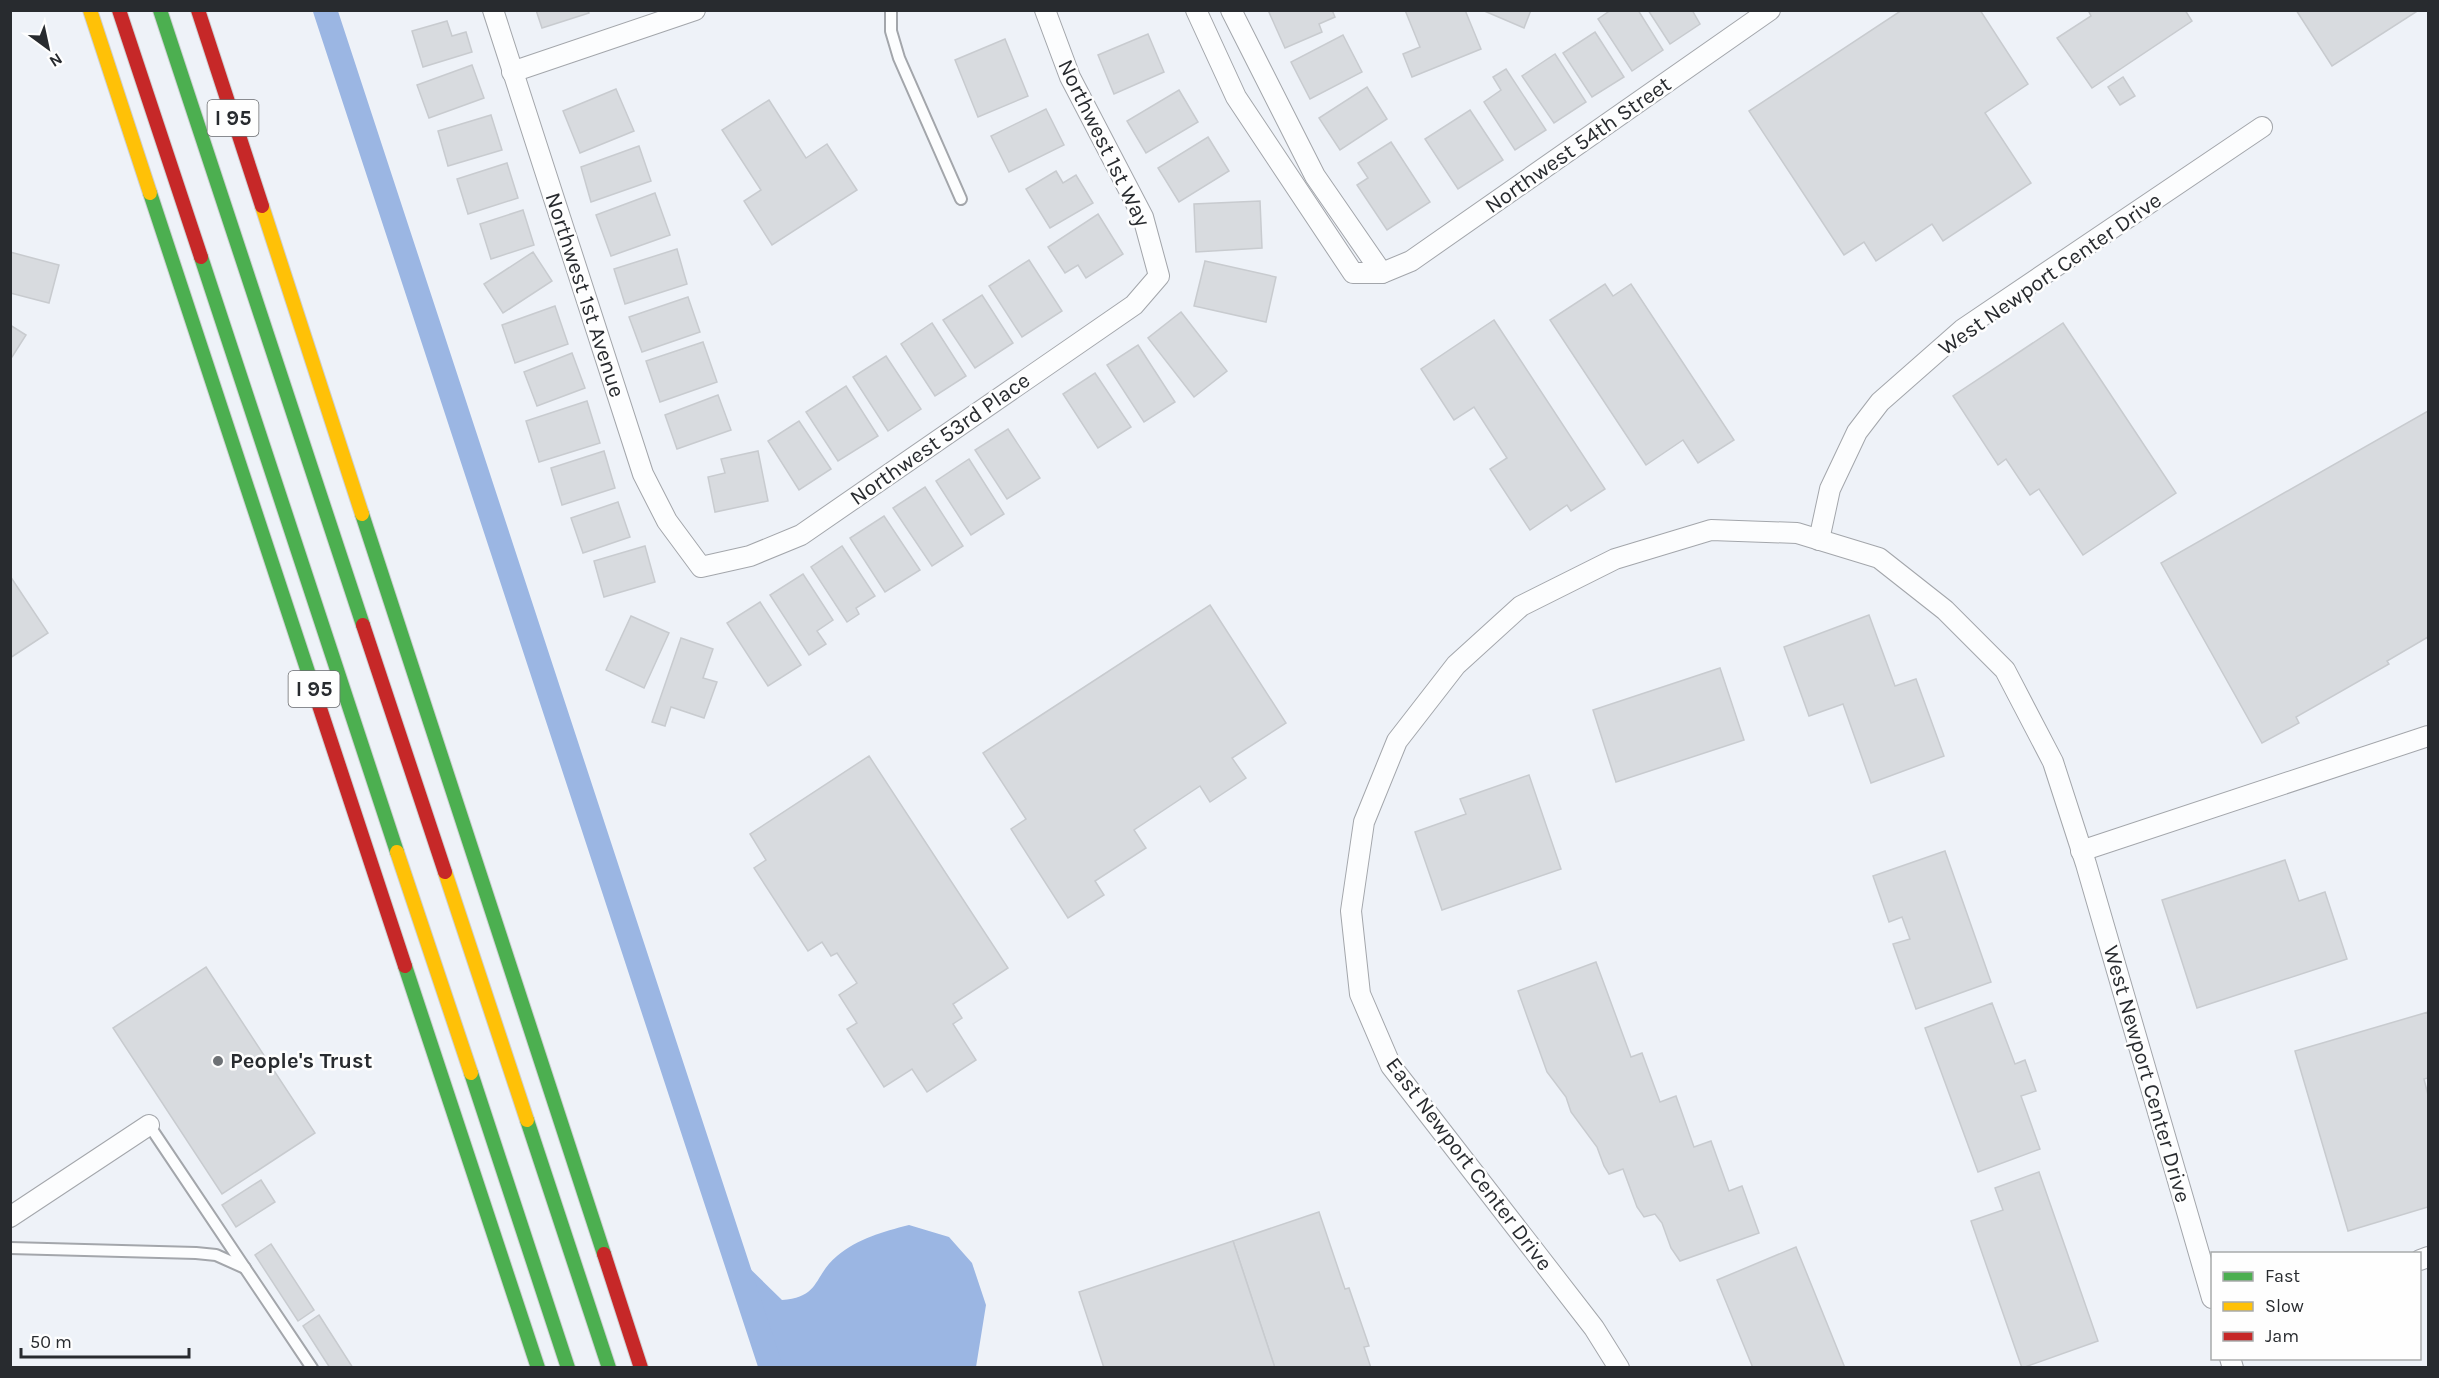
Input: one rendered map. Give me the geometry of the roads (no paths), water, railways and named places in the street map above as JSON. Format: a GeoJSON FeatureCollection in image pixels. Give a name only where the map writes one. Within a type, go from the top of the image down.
{"type":"FeatureCollection","features":[{"type":"Feature","properties":{"kind":"highway","name":"I 95"},"geometry":{"type":"LineString","coordinates":[[90,10],[538,1368]]}},
{"type":"Feature","properties":{"kind":"highway"},"geometry":{"type":"LineString","coordinates":[[119,10],[568,1368]]}},
{"type":"Feature","properties":{"kind":"highway"},"geometry":{"type":"LineString","coordinates":[[160,10],[609,1368]]}},
{"type":"Feature","properties":{"kind":"highway","name":"I 95"},"geometry":{"type":"LineString","coordinates":[[198,10],[641,1368]]}},
{"type":"Feature","properties":{"kind":"street","name":"Northwest 1st Avenue"},"geometry":{"type":"LineString","coordinates":[[493,10],[643,474],[667,521],[701,567]]}},
{"type":"Feature","properties":{"kind":"street"},"geometry":{"type":"LineString","coordinates":[[512,72],[695,10]]}},
{"type":"Feature","properties":{"kind":"street","name":"Northwest 1st Way"},"geometry":{"type":"LineString","coordinates":[[1045,10],[1070,77],[1143,217],[1159,276]]}},
{"type":"Feature","properties":{"kind":"street"},"geometry":{"type":"LineString","coordinates":[[1196,10],[1236,98],[1353,273],[1383,273]]}},
{"type":"Feature","properties":{"kind":"street"},"geometry":{"type":"LineString","coordinates":[[1231,10],[1315,176],[1383,273]]}},
{"type":"Feature","properties":{"kind":"street","name":"Northwest 54th Street"},"geometry":{"type":"LineString","coordinates":[[1383,273],[1411,261],[1770,10]]}},
{"type":"Feature","properties":{"kind":"street","name":"West Newport Center Drive"},"geometry":{"type":"LineString","coordinates":[[1819,540],[1830,489],[1857,432],[1881,402],[1963,329],[2262,127]]}},
{"type":"Feature","properties":{"kind":"street","name":"Northwest 53rd Place"},"geometry":{"type":"LineString","coordinates":[[701,567],[750,556],[801,535],[1134,304],[1159,276]]}},
{"type":"Feature","properties":{"kind":"street","name":"West Newport Center Drive"},"geometry":{"type":"LineString","coordinates":[[1521,606],[1615,559],[1710,530],[1797,533],[1879,558],[1946,610],[2005,670],[2053,762],[2082,850],[2211,1295]]}},
{"type":"Feature","properties":{"kind":"street","name":"East Newport Center Drive"},"geometry":{"type":"LineString","coordinates":[[1521,606],[1456,665],[1397,741],[1364,822],[1351,911],[1360,994],[1391,1066],[1594,1328],[1619,1368]]}},
{"type":"Feature","properties":{"kind":"street"},"geometry":{"type":"LineString","coordinates":[[2082,850],[2428,736]]}},
{"type":"Feature","properties":{"kind":"street"},"geometry":{"type":"LineString","coordinates":[[10,1217],[149,1125]]}},
{"type":"Feature","properties":{"kind":"lane"},"geometry":{"type":"LineString","coordinates":[[891,10],[891,31],[899,58],[961,199]]}},
{"type":"Feature","properties":{"kind":"lane"},"geometry":{"type":"LineString","coordinates":[[149,1125],[312,1368]]}},
{"type":"Feature","properties":{"kind":"lane"},"geometry":{"type":"LineString","coordinates":[[10,1248],[196,1253],[216,1256],[245,1268]]}},
{"type":"Feature","properties":{"kind":"water"},"geometry":{"type":"Polygon","coordinates":[[[909,1225],[949,1237],[972,1263],[986,1305],[976,1367],[771,1367],[733,1252],[782,1300],[804,1295],[837,1256],[862,1240],[909,1225]]]}},
{"type":"Feature","properties":{"kind":"waterway"},"geometry":{"type":"LineString","coordinates":[[325,10],[771,1368]]}},
{"type":"Feature","properties":{"kind":"place","name":"People's Trust"},"geometry":{"type":"Point","coordinates":[218,1061]}}]}
